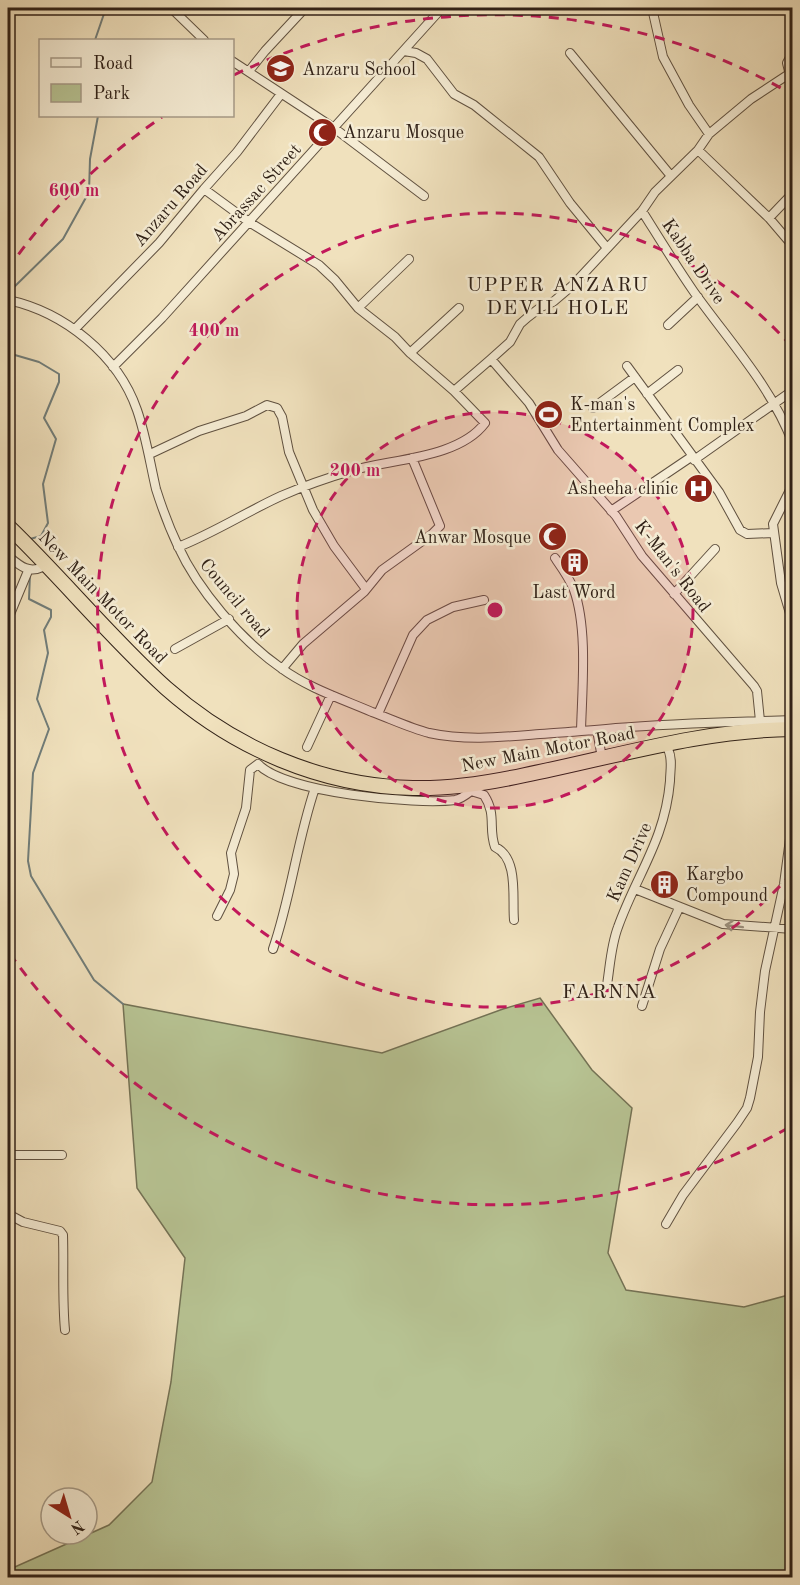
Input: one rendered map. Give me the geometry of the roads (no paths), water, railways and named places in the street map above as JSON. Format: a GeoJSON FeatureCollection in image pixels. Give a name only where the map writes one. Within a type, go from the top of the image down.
{"type":"FeatureCollection","features":[{"type":"Feature","properties":{"kind":"highway","name":"New Main Motor Road"},"geometry":{"type":"LineString","coordinates":[[8,526],[167,688],[218,729],[260,752],[328,776],[375,786],[414,788],[472,784],[708,736],[792,729]]}},
{"type":"Feature","properties":{"kind":"highway","name":"New Main Motor Road"},"geometry":{"type":"LineString","coordinates":[[8,534],[43,567],[113,644],[164,695],[214,734],[258,761],[327,783],[375,792],[414,794],[472,791],[668,749],[709,742],[792,735]]}},
{"type":"Feature","properties":{"kind":"street"},"geometry":{"type":"LineString","coordinates":[[171,8],[203,39]]}},
{"type":"Feature","properties":{"kind":"street"},"geometry":{"type":"LineString","coordinates":[[249,71],[305,8]]}},
{"type":"Feature","properties":{"kind":"street","name":"Abrassac Street"},"geometry":{"type":"LineString","coordinates":[[113,367],[162,318],[442,8]]}},
{"type":"Feature","properties":{"kind":"street"},"geometry":{"type":"LineString","coordinates":[[652,8],[663,57],[689,105],[709,134]]}},
{"type":"Feature","properties":{"kind":"street"},"geometry":{"type":"LineString","coordinates":[[404,51],[416,53],[427,59],[454,94],[474,105],[539,157],[570,203],[607,248]]}},
{"type":"Feature","properties":{"kind":"street"},"geometry":{"type":"LineString","coordinates":[[570,53],[671,176]]}},
{"type":"Feature","properties":{"kind":"street"},"geometry":{"type":"LineString","coordinates":[[792,54],[787,63],[792,83]]}},
{"type":"Feature","properties":{"kind":"street"},"geometry":{"type":"LineString","coordinates":[[234,62],[334,128],[424,196]]}},
{"type":"Feature","properties":{"kind":"street","name":"Kabba Drive"},"geometry":{"type":"LineString","coordinates":[[789,74],[750,99],[709,134],[698,150],[655,192],[642,211],[698,297],[775,403],[792,441]]}},
{"type":"Feature","properties":{"kind":"street","name":"Anzaru Road"},"geometry":{"type":"LineString","coordinates":[[75,329],[159,243],[237,152],[281,94]]}},
{"type":"Feature","properties":{"kind":"street"},"geometry":{"type":"LineString","coordinates":[[698,150],[769,218],[792,245]]}},
{"type":"Feature","properties":{"kind":"street"},"geometry":{"type":"LineString","coordinates":[[178,547],[205,536],[282,496],[354,470],[444,450],[466,440],[485,423],[454,391],[358,308],[319,265],[249,222],[204,189]]}},
{"type":"Feature","properties":{"kind":"street"},"geometry":{"type":"LineString","coordinates":[[769,218],[792,194]]}},
{"type":"Feature","properties":{"kind":"street"},"geometry":{"type":"LineString","coordinates":[[454,391],[510,342],[528,317],[541,307],[553,302],[573,285],[642,211]]}},
{"type":"Feature","properties":{"kind":"street"},"geometry":{"type":"LineString","coordinates":[[358,308],[410,259]]}},
{"type":"Feature","properties":{"kind":"street"},"geometry":{"type":"LineString","coordinates":[[668,325],[698,297]]}},
{"type":"Feature","properties":{"kind":"street","name":"Council road"},"geometry":{"type":"LineString","coordinates":[[8,300],[36,308],[75,329],[113,367],[135,405],[150,454],[156,489],[178,547],[189,567],[229,619],[259,650],[282,669],[331,695],[429,733],[468,738],[581,731]]}},
{"type":"Feature","properties":{"kind":"street"},"geometry":{"type":"LineString","coordinates":[[410,353],[459,308]]}},
{"type":"Feature","properties":{"kind":"street","name":"K-Man's Road"},"geometry":{"type":"LineString","coordinates":[[491,359],[529,403],[558,450],[611,511],[642,556],[757,691],[760,721]]}},
{"type":"Feature","properties":{"kind":"street"},"geometry":{"type":"LineString","coordinates":[[627,366],[719,492],[744,533],[774,533]]}},
{"type":"Feature","properties":{"kind":"street"},"geometry":{"type":"LineString","coordinates":[[647,394],[678,370]]}},
{"type":"Feature","properties":{"kind":"street"},"geometry":{"type":"LineString","coordinates":[[593,408],[635,377]]}},
{"type":"Feature","properties":{"kind":"street"},"geometry":{"type":"LineString","coordinates":[[611,511],[792,391]]}},
{"type":"Feature","properties":{"kind":"street"},"geometry":{"type":"LineString","coordinates":[[150,454],[199,431],[246,416],[267,405],[273,405],[282,417],[289,452],[313,510],[334,546],[366,589]]}},
{"type":"Feature","properties":{"kind":"street"},"geometry":{"type":"LineString","coordinates":[[282,669],[303,644],[366,589],[382,570],[440,526],[412,458]]}},
{"type":"Feature","properties":{"kind":"street"},"geometry":{"type":"LineString","coordinates":[[792,486],[773,524],[781,583],[792,620]]}},
{"type":"Feature","properties":{"kind":"street"},"geometry":{"type":"LineString","coordinates":[[674,594],[715,549]]}},
{"type":"Feature","properties":{"kind":"street"},"geometry":{"type":"LineString","coordinates":[[8,556],[28,571],[43,567]]}},
{"type":"Feature","properties":{"kind":"street"},"geometry":{"type":"LineString","coordinates":[[555,558],[570,582],[579,608],[582,654],[581,731],[686,723],[792,720]]}},
{"type":"Feature","properties":{"kind":"street"},"geometry":{"type":"LineString","coordinates":[[8,619],[28,571]]}},
{"type":"Feature","properties":{"kind":"street"},"geometry":{"type":"LineString","coordinates":[[378,714],[413,635],[427,620],[453,607],[484,600]]}},
{"type":"Feature","properties":{"kind":"street"},"geometry":{"type":"LineString","coordinates":[[175,649],[229,619]]}},
{"type":"Feature","properties":{"kind":"street"},"geometry":{"type":"LineString","coordinates":[[307,747],[331,695]]}},
{"type":"Feature","properties":{"kind":"street"},"geometry":{"type":"LineString","coordinates":[[597,730],[602,758]]}},
{"type":"Feature","properties":{"kind":"street","name":"Kam Drive"},"geometry":{"type":"LineString","coordinates":[[607,985],[615,934],[647,864],[666,813],[671,762],[668,749]]}},
{"type":"Feature","properties":{"kind":"street"},"geometry":{"type":"LineString","coordinates":[[217,916],[230,890],[234,874],[231,853],[246,808],[250,770],[258,761],[288,782],[400,801],[457,800],[472,791],[483,795],[492,809],[495,847],[501,850],[509,860],[514,921]]}},
{"type":"Feature","properties":{"kind":"street"},"geometry":{"type":"LineString","coordinates":[[273,950],[283,921],[308,809],[315,788]]}},
{"type":"Feature","properties":{"kind":"street"},"geometry":{"type":"LineString","coordinates":[[666,1224],[683,1195],[747,1108],[757,1066],[762,995],[773,927],[784,884],[789,839],[792,839]]}},
{"type":"Feature","properties":{"kind":"street"},"geometry":{"type":"LineString","coordinates":[[635,889],[723,924],[792,929]]}},
{"type":"Feature","properties":{"kind":"street"},"geometry":{"type":"LineString","coordinates":[[642,1006],[660,950],[679,908]]}},
{"type":"Feature","properties":{"kind":"street"},"geometry":{"type":"LineString","coordinates":[[8,1155],[62,1155]]}},
{"type":"Feature","properties":{"kind":"street"},"geometry":{"type":"LineString","coordinates":[[8,1214],[22,1221],[60,1231],[63,1235],[62,1299],[65,1330]]}},
{"type":"Feature","properties":{"kind":"waterway"},"geometry":{"type":"LineString","coordinates":[[95,39],[106,8]]}},
{"type":"Feature","properties":{"kind":"waterway"},"geometry":{"type":"LineString","coordinates":[[8,293],[63,239],[89,192],[90,159],[98,117]]}},
{"type":"Feature","properties":{"kind":"waterway"},"geometry":{"type":"LineString","coordinates":[[8,353],[39,362],[59,374],[59,382],[44,418],[56,439],[43,484],[48,523],[41,536],[30,539]]}},
{"type":"Feature","properties":{"kind":"waterway"},"geometry":{"type":"LineString","coordinates":[[30,574],[29,599],[51,610],[51,617],[44,630],[48,653],[37,699],[49,729],[33,773],[28,861],[31,876],[94,980],[123,1004]]}},
{"type":"Feature","properties":{"kind":"place","name":"Anzaru School"},"geometry":{"type":"Point","coordinates":[281,69]}},
{"type":"Feature","properties":{"kind":"place","name":"Anzaru Mosque"},"geometry":{"type":"Point","coordinates":[322,132]}},
{"type":"Feature","properties":{"kind":"place","name":"K-man's Entertainment Complex"},"geometry":{"type":"Point","coordinates":[549,414]}},
{"type":"Feature","properties":{"kind":"place","name":"Asheeha clinic"},"geometry":{"type":"Point","coordinates":[699,488]}},
{"type":"Feature","properties":{"kind":"place","name":"Anwar Mosque"},"geometry":{"type":"Point","coordinates":[552,537]}},
{"type":"Feature","properties":{"kind":"place","name":"Last Word"},"geometry":{"type":"Point","coordinates":[574,563]}},
{"type":"Feature","properties":{"kind":"place","name":"Kargbo Compound"},"geometry":{"type":"Point","coordinates":[665,884]}},
{"type":"Feature","properties":{"kind":"district","name":"UPPER ANZARU DEVIL HOLE"},"geometry":{"type":"Point","coordinates":[558,296]}},
{"type":"Feature","properties":{"kind":"district","name":"FARNNA"},"geometry":{"type":"Point","coordinates":[610,991]}}]}
